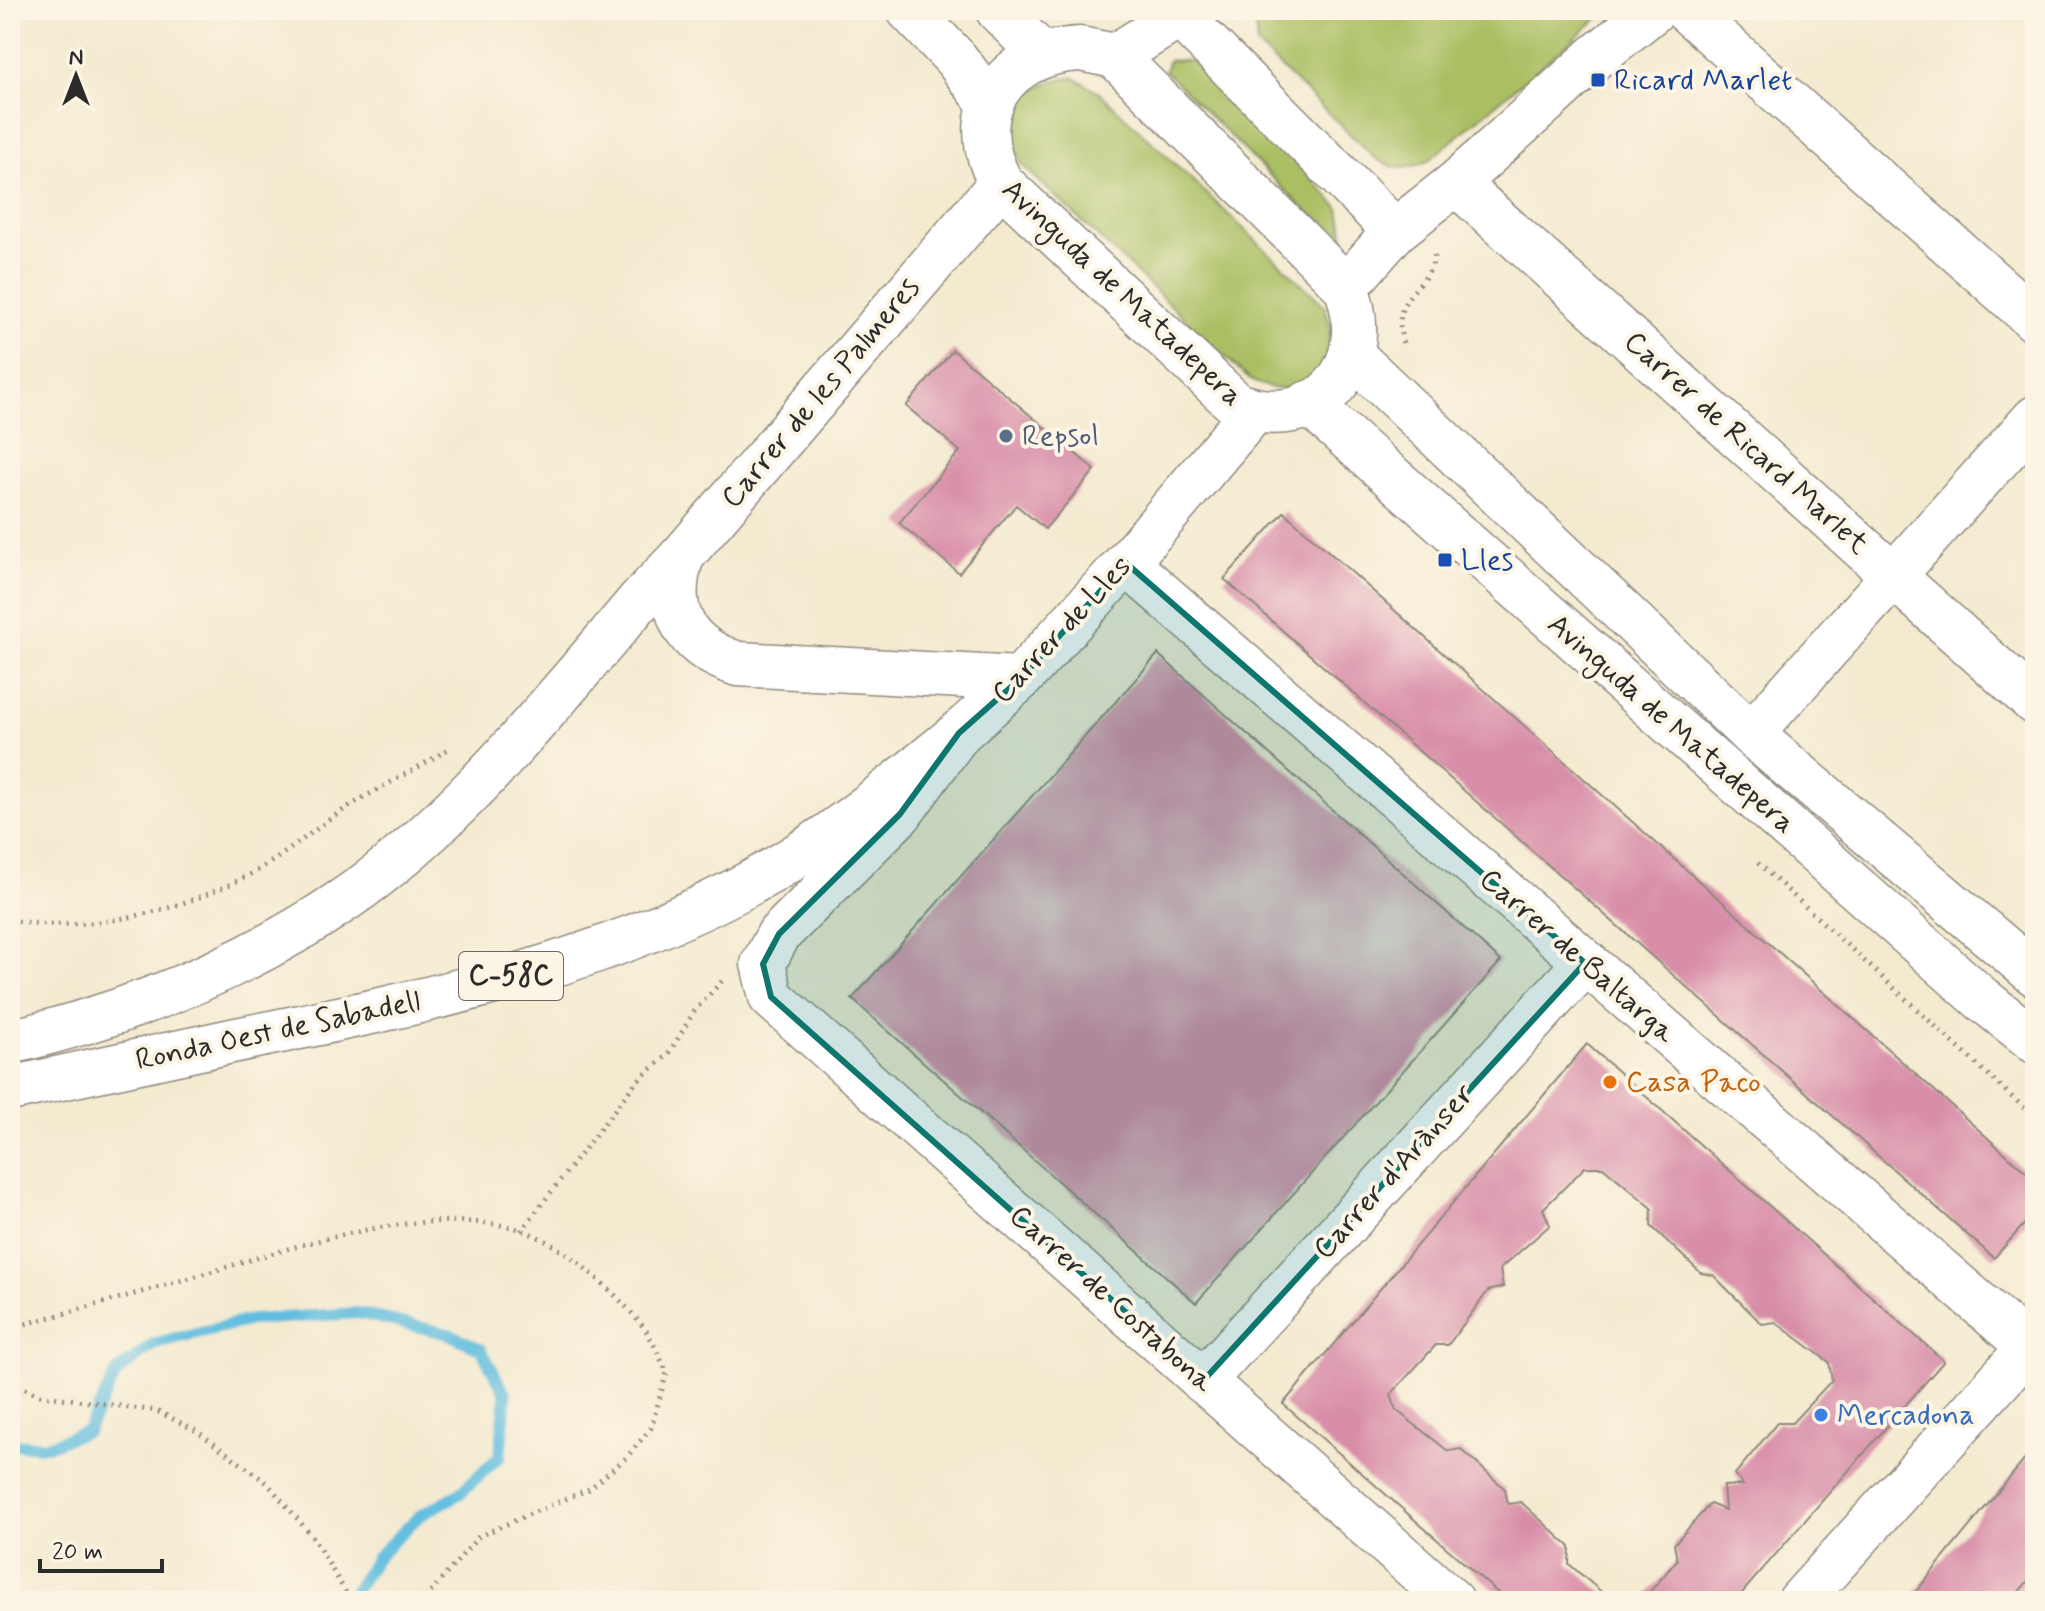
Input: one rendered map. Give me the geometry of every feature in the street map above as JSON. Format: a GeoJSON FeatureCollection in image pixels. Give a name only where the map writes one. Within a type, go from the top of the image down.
{"type":"FeatureCollection","features":[{"type":"Feature","properties":{"kind":"main road"},"geometry":{"type":"LineString","coordinates":[[909,10],[956,59],[991,105],[1010,73],[1042,55],[1080,49],[1115,56],[1346,287],[1355,311],[1357,336],[1352,355],[1327,394],[1308,403],[1269,413],[1254,411]]}},
{"type":"Feature","properties":{"kind":"main road"},"geometry":{"type":"LineString","coordinates":[[998,10],[1042,55]]}},
{"type":"Feature","properties":{"kind":"main road"},"geometry":{"type":"LineString","coordinates":[[1346,287],[1405,223],[1456,183],[1595,57],[1654,10]]}},
{"type":"Feature","properties":{"kind":"main road"},"geometry":{"type":"LineString","coordinates":[[1686,10],[2035,320]]}},
{"type":"Feature","properties":{"kind":"main road"},"geometry":{"type":"LineString","coordinates":[[1115,56],[1181,12],[1405,223]]}},
{"type":"Feature","properties":{"kind":"main road","name":"Avinguda de Matadepera"},"geometry":{"type":"LineString","coordinates":[[991,105],[987,138],[993,169],[1001,183],[1221,393],[1237,405],[1254,411]]}},
{"type":"Feature","properties":{"kind":"main road","name":"Carrer de les Palmeres"},"geometry":{"type":"LineString","coordinates":[[639,601],[682,556],[1001,183]]}},
{"type":"Feature","properties":{"kind":"main road","name":"Carrer de Ricard Marlet"},"geometry":{"type":"LineString","coordinates":[[1456,183],[2035,703]]}},
{"type":"Feature","properties":{"kind":"main road","name":"Avinguda de Matadepera"},"geometry":{"type":"LineString","coordinates":[[1352,355],[1751,734],[2030,958]]}},
{"type":"Feature","properties":{"kind":"main road","name":"Avinguda de Matadepera"},"geometry":{"type":"LineString","coordinates":[[1308,403],[1982,999],[2035,1041]]}},
{"type":"Feature","properties":{"kind":"main road","name":"Carrer de Lles"},"geometry":{"type":"LineString","coordinates":[[768,970],[779,934],[900,814],[959,733],[1020,679],[1126,563],[1254,411]]}},
{"type":"Feature","properties":{"kind":"main road"},"geometry":{"type":"LineString","coordinates":[[1751,734],[2035,418]]}},
{"type":"Feature","properties":{"kind":"main road"},"geometry":{"type":"LineString","coordinates":[[682,556],[675,577],[677,611],[692,638],[719,658],[738,664],[1020,679]]}},
{"type":"Feature","properties":{"kind":"main road","name":"Carrer de Baltarga"},"geometry":{"type":"LineString","coordinates":[[1126,563],[1585,963],[2033,1347]]}},
{"type":"Feature","properties":{"kind":"main road","name":"Ronda Oest de Sabadell"},"geometry":{"type":"LineString","coordinates":[[10,1042],[121,1011],[212,974],[345,900],[457,804],[511,749],[639,601]]}},
{"type":"Feature","properties":{"kind":"main road","name":"Ronda Oest de Sabadell"},"geometry":{"type":"LineString","coordinates":[[10,1089],[376,1012],[486,984],[641,934],[794,858],[879,798],[959,733]]}},
{"type":"Feature","properties":{"kind":"main road"},"geometry":{"type":"LineString","coordinates":[[1982,999],[2030,958]]}},
{"type":"Feature","properties":{"kind":"main road","name":"Carrer d'Arànser"},"geometry":{"type":"LineString","coordinates":[[1203,1381],[1585,963]]}},
{"type":"Feature","properties":{"kind":"main road","name":"Carrer de Costabona"},"geometry":{"type":"LineString","coordinates":[[768,970],[1203,1381],[1452,1601]]}},
{"type":"Feature","properties":{"kind":"main road"},"geometry":{"type":"LineString","coordinates":[[1800,1601],[2033,1347]]}},
{"type":"Feature","properties":{"kind":"path"},"geometry":{"type":"LineString","coordinates":[[1405,223],[1435,248],[1435,256],[1404,303],[1398,319],[1407,355]]}},
{"type":"Feature","properties":{"kind":"path"},"geometry":{"type":"LineString","coordinates":[[10,920],[108,921],[193,899],[248,876],[353,804],[400,780],[459,742]]}},
{"type":"Feature","properties":{"kind":"path"},"geometry":{"type":"LineString","coordinates":[[521,1231],[636,1082],[668,1055],[695,1010],[726,977],[768,970]]}},
{"type":"Feature","properties":{"kind":"path"},"geometry":{"type":"LineString","coordinates":[[10,1328],[334,1236],[402,1225],[465,1222],[508,1226],[549,1241],[592,1276],[642,1325],[667,1372],[651,1428],[626,1458],[589,1489],[479,1536],[423,1601]]}},
{"type":"Feature","properties":{"kind":"path"},"geometry":{"type":"LineString","coordinates":[[10,1382],[39,1395],[157,1411],[197,1431],[267,1483],[312,1536],[351,1601]]}},
{"type":"Feature","properties":{"kind":"highlighted area"},"geometry":{"type":"Polygon","coordinates":[[[1126,563],[1585,963],[1203,1381],[771,997],[763,964],[779,934],[900,814],[959,733],[1020,679],[1126,563]]]}},
{"type":"Feature","properties":{"kind":"green space"},"geometry":{"type":"Polygon","coordinates":[[[1254,10],[1608,10],[1428,161],[1401,168],[1375,158],[1257,45],[1254,10]]]}},
{"type":"Feature","properties":{"kind":"green space"},"geometry":{"type":"Polygon","coordinates":[[[1169,60],[1190,61],[1212,73],[1339,208],[1344,237],[1331,236],[1165,71],[1169,60]]]}},
{"type":"Feature","properties":{"kind":"green space"},"geometry":{"type":"Polygon","coordinates":[[[1073,77],[1099,92],[1324,305],[1330,325],[1330,344],[1325,361],[1316,374],[1303,384],[1287,389],[1269,387],[1249,379],[1021,164],[1014,130],[1020,104],[1040,87],[1073,77]]]}},
{"type":"Feature","properties":{"kind":"building"},"geometry":{"type":"Polygon","coordinates":[[[953,350],[1095,470],[1045,529],[1016,505],[959,573],[899,523],[960,451],[906,406],[953,350]]]}},
{"type":"Feature","properties":{"kind":"building"},"geometry":{"type":"Polygon","coordinates":[[[1284,512],[2035,1180],[2035,1212],[1994,1258],[1224,579],[1284,512]]]}},
{"type":"Feature","properties":{"kind":"building"},"geometry":{"type":"Polygon","coordinates":[[[1158,654],[1501,961],[1196,1303],[852,999],[1158,654]]]}},
{"type":"Feature","properties":{"kind":"building"},"geometry":{"type":"Polygon","coordinates":[[[1587,1044],[1944,1361],[1735,1601],[1642,1601],[1677,1560],[1674,1544],[1710,1504],[1725,1510],[1723,1486],[1743,1485],[1735,1474],[1777,1423],[1792,1423],[1832,1380],[1829,1362],[1775,1322],[1762,1324],[1713,1275],[1701,1273],[1651,1226],[1652,1208],[1603,1167],[1585,1167],[1543,1209],[1550,1225],[1500,1269],[1503,1287],[1488,1291],[1448,1345],[1436,1345],[1391,1394],[1396,1410],[1448,1451],[1461,1449],[1505,1489],[1508,1504],[1521,1502],[1570,1547],[1569,1564],[1612,1601],[1507,1601],[1283,1404],[1587,1044]]]}},
{"type":"Feature","properties":{"kind":"building"},"geometry":{"type":"Polygon","coordinates":[[[2035,1447],[2035,1573],[2011,1601],[1908,1601],[2035,1447]]]}},
{"type":"Feature","properties":{"kind":"waterway"},"geometry":{"type":"LineString","coordinates":[[10,1444],[47,1446],[87,1431],[117,1372],[155,1343],[251,1320],[358,1313],[449,1334],[481,1349],[506,1395],[500,1456],[459,1494],[419,1516],[377,1557],[348,1601]]}},
{"type":"Feature","properties":{"kind":"place","name":"Ricard Marlet"},"geometry":{"type":"Point","coordinates":[1598,80]}},
{"type":"Feature","properties":{"kind":"place","name":"Repsol"},"geometry":{"type":"Point","coordinates":[1006,436]}},
{"type":"Feature","properties":{"kind":"place","name":"Lles"},"geometry":{"type":"Point","coordinates":[1445,560]}},
{"type":"Feature","properties":{"kind":"place","name":"Casa Paco"},"geometry":{"type":"Point","coordinates":[1610,1082]}},
{"type":"Feature","properties":{"kind":"place","name":"Mercadona"},"geometry":{"type":"Point","coordinates":[1821,1415]}}]}
